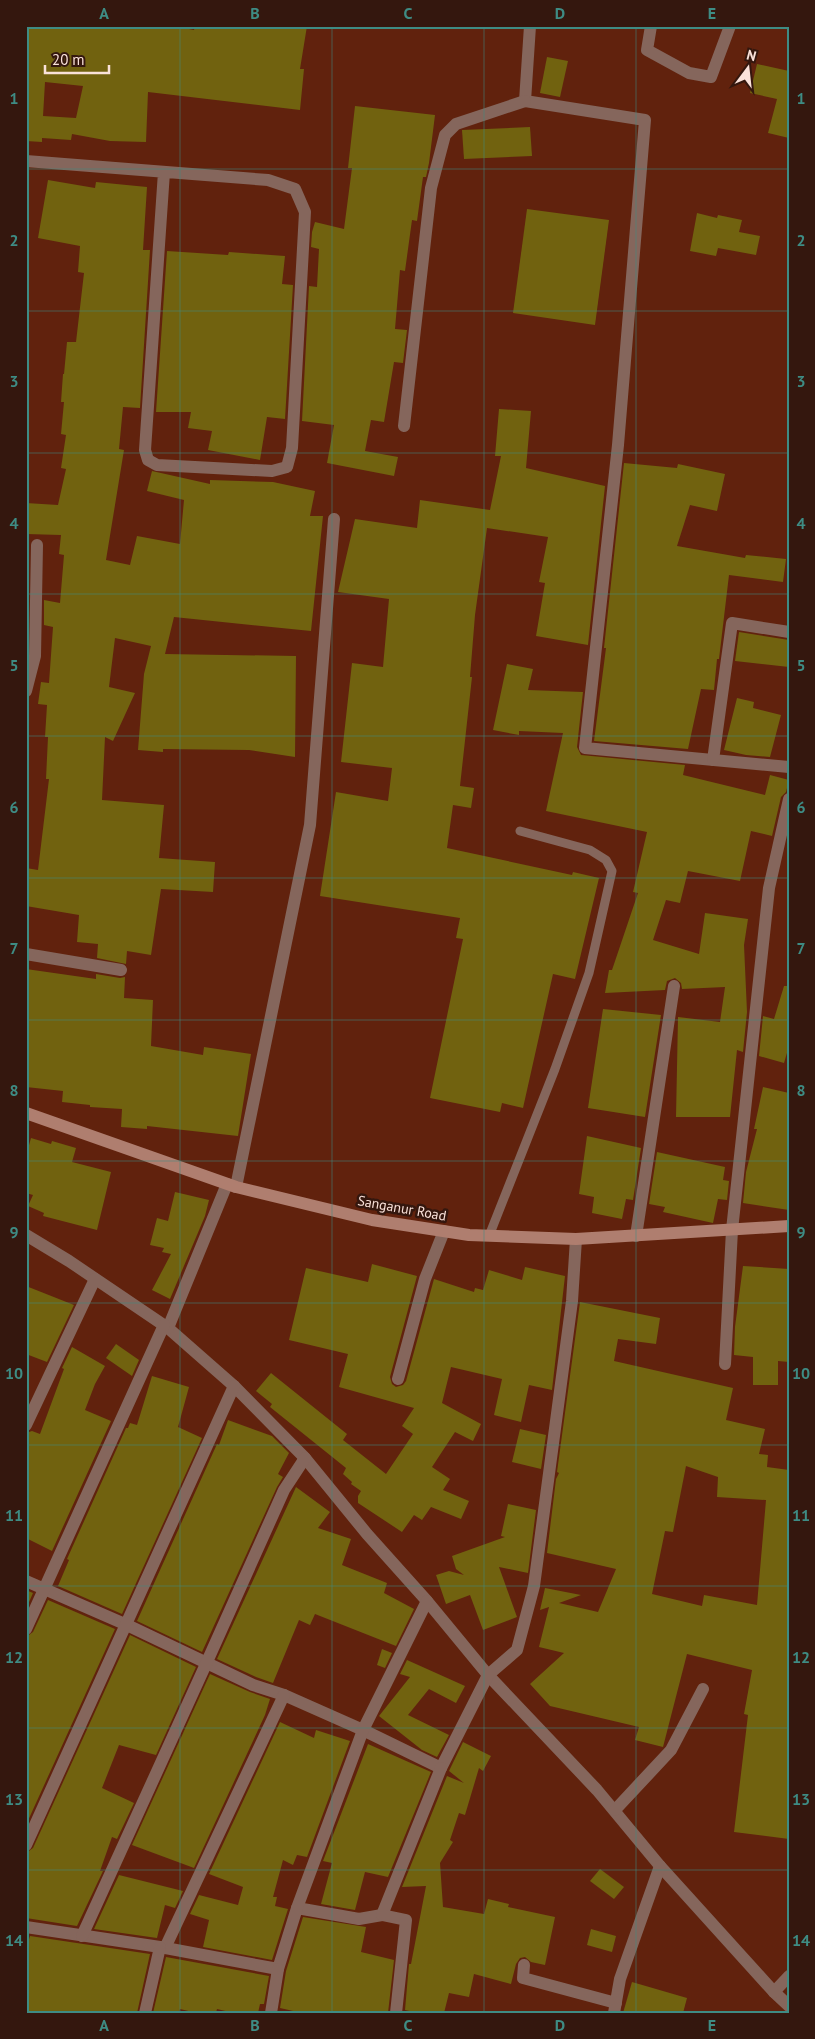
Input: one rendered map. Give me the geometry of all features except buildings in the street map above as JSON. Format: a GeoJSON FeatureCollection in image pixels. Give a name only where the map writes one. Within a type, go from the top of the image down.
{"type":"FeatureCollection","features":[{"type":"Feature","properties":{"kind":"main road","name":"Sanganur Road"},"geometry":{"type":"LineString","coordinates":[[26,1113],[232,1186],[372,1220],[444,1231],[489,1236],[576,1239],[789,1226]]}},
{"type":"Feature","properties":{"kind":"street"},"geometry":{"type":"LineString","coordinates":[[526,101],[530,26]]}},
{"type":"Feature","properties":{"kind":"street"},"geometry":{"type":"LineString","coordinates":[[652,26],[648,50],[689,73],[711,77],[730,26]]}},
{"type":"Feature","properties":{"kind":"street"},"geometry":{"type":"LineString","coordinates":[[404,426],[431,188],[445,135],[456,124],[526,101],[646,120],[618,445],[585,748],[789,767]]}},
{"type":"Feature","properties":{"kind":"street"},"geometry":{"type":"LineString","coordinates":[[26,161],[268,180],[295,188],[305,212],[292,448],[287,467],[272,472],[157,465],[148,460],[145,450],[164,172]]}},
{"type":"Feature","properties":{"kind":"street"},"geometry":{"type":"LineString","coordinates":[[26,1630],[232,1186],[310,825],[334,519]]}},
{"type":"Feature","properties":{"kind":"street"},"geometry":{"type":"LineString","coordinates":[[26,691],[36,656],[37,545]]}},
{"type":"Feature","properties":{"kind":"street"},"geometry":{"type":"LineString","coordinates":[[713,760],[732,623],[789,632]]}},
{"type":"Feature","properties":{"kind":"street"},"geometry":{"type":"LineString","coordinates":[[725,1364],[732,1230],[769,888],[789,799]]}},
{"type":"Feature","properties":{"kind":"street"},"geometry":{"type":"LineString","coordinates":[[26,954],[121,970]]}},
{"type":"Feature","properties":{"kind":"street"},"geometry":{"type":"LineString","coordinates":[[636,1236],[674,986]]}},
{"type":"Feature","properties":{"kind":"street"},"geometry":{"type":"LineString","coordinates":[[398,1379],[425,1279],[444,1231]]}},
{"type":"Feature","properties":{"kind":"street"},"geometry":{"type":"LineString","coordinates":[[26,1235],[69,1261],[166,1326],[234,1386],[305,1458],[367,1534],[427,1601],[488,1675],[615,1810],[660,1866],[774,1992],[789,2006]]}},
{"type":"Feature","properties":{"kind":"street"},"geometry":{"type":"LineString","coordinates":[[382,1915],[441,1768],[488,1675],[517,1650],[534,1586],[572,1301],[576,1239]]}},
{"type":"Feature","properties":{"kind":"street"},"geometry":{"type":"LineString","coordinates":[[26,1425],[95,1279]]}},
{"type":"Feature","properties":{"kind":"street"},"geometry":{"type":"LineString","coordinates":[[26,1845],[234,1386]]}},
{"type":"Feature","properties":{"kind":"street"},"geometry":{"type":"LineString","coordinates":[[82,1936],[284,1490],[305,1458]]}},
{"type":"Feature","properties":{"kind":"street"},"geometry":{"type":"LineString","coordinates":[[26,1581],[127,1625],[253,1685],[284,1695],[363,1730],[441,1768]]}},
{"type":"Feature","properties":{"kind":"street"},"geometry":{"type":"LineString","coordinates":[[271,2013],[278,1969],[297,1908],[363,1730],[427,1601]]}},
{"type":"Feature","properties":{"kind":"street"},"geometry":{"type":"LineString","coordinates":[[615,1810],[671,1750],[702,1689]]}},
{"type":"Feature","properties":{"kind":"street"},"geometry":{"type":"LineString","coordinates":[[145,2013],[162,1947],[284,1695]]}},
{"type":"Feature","properties":{"kind":"street"},"geometry":{"type":"LineString","coordinates":[[524,1965],[523,1978],[615,2008],[620,1979],[660,1866]]}},
{"type":"Feature","properties":{"kind":"street"},"geometry":{"type":"LineString","coordinates":[[297,1908],[360,1919],[382,1915],[406,1920],[396,2013]]}},
{"type":"Feature","properties":{"kind":"street"},"geometry":{"type":"LineString","coordinates":[[26,1927],[162,1947],[278,1969]]}},
{"type":"Feature","properties":{"kind":"street"},"geometry":{"type":"LineString","coordinates":[[774,1992],[789,1976]]}},
{"type":"Feature","properties":{"kind":"lane"},"geometry":{"type":"LineString","coordinates":[[489,1236],[555,1068],[589,973],[612,870],[606,860],[590,850],[520,831]]}}]}
